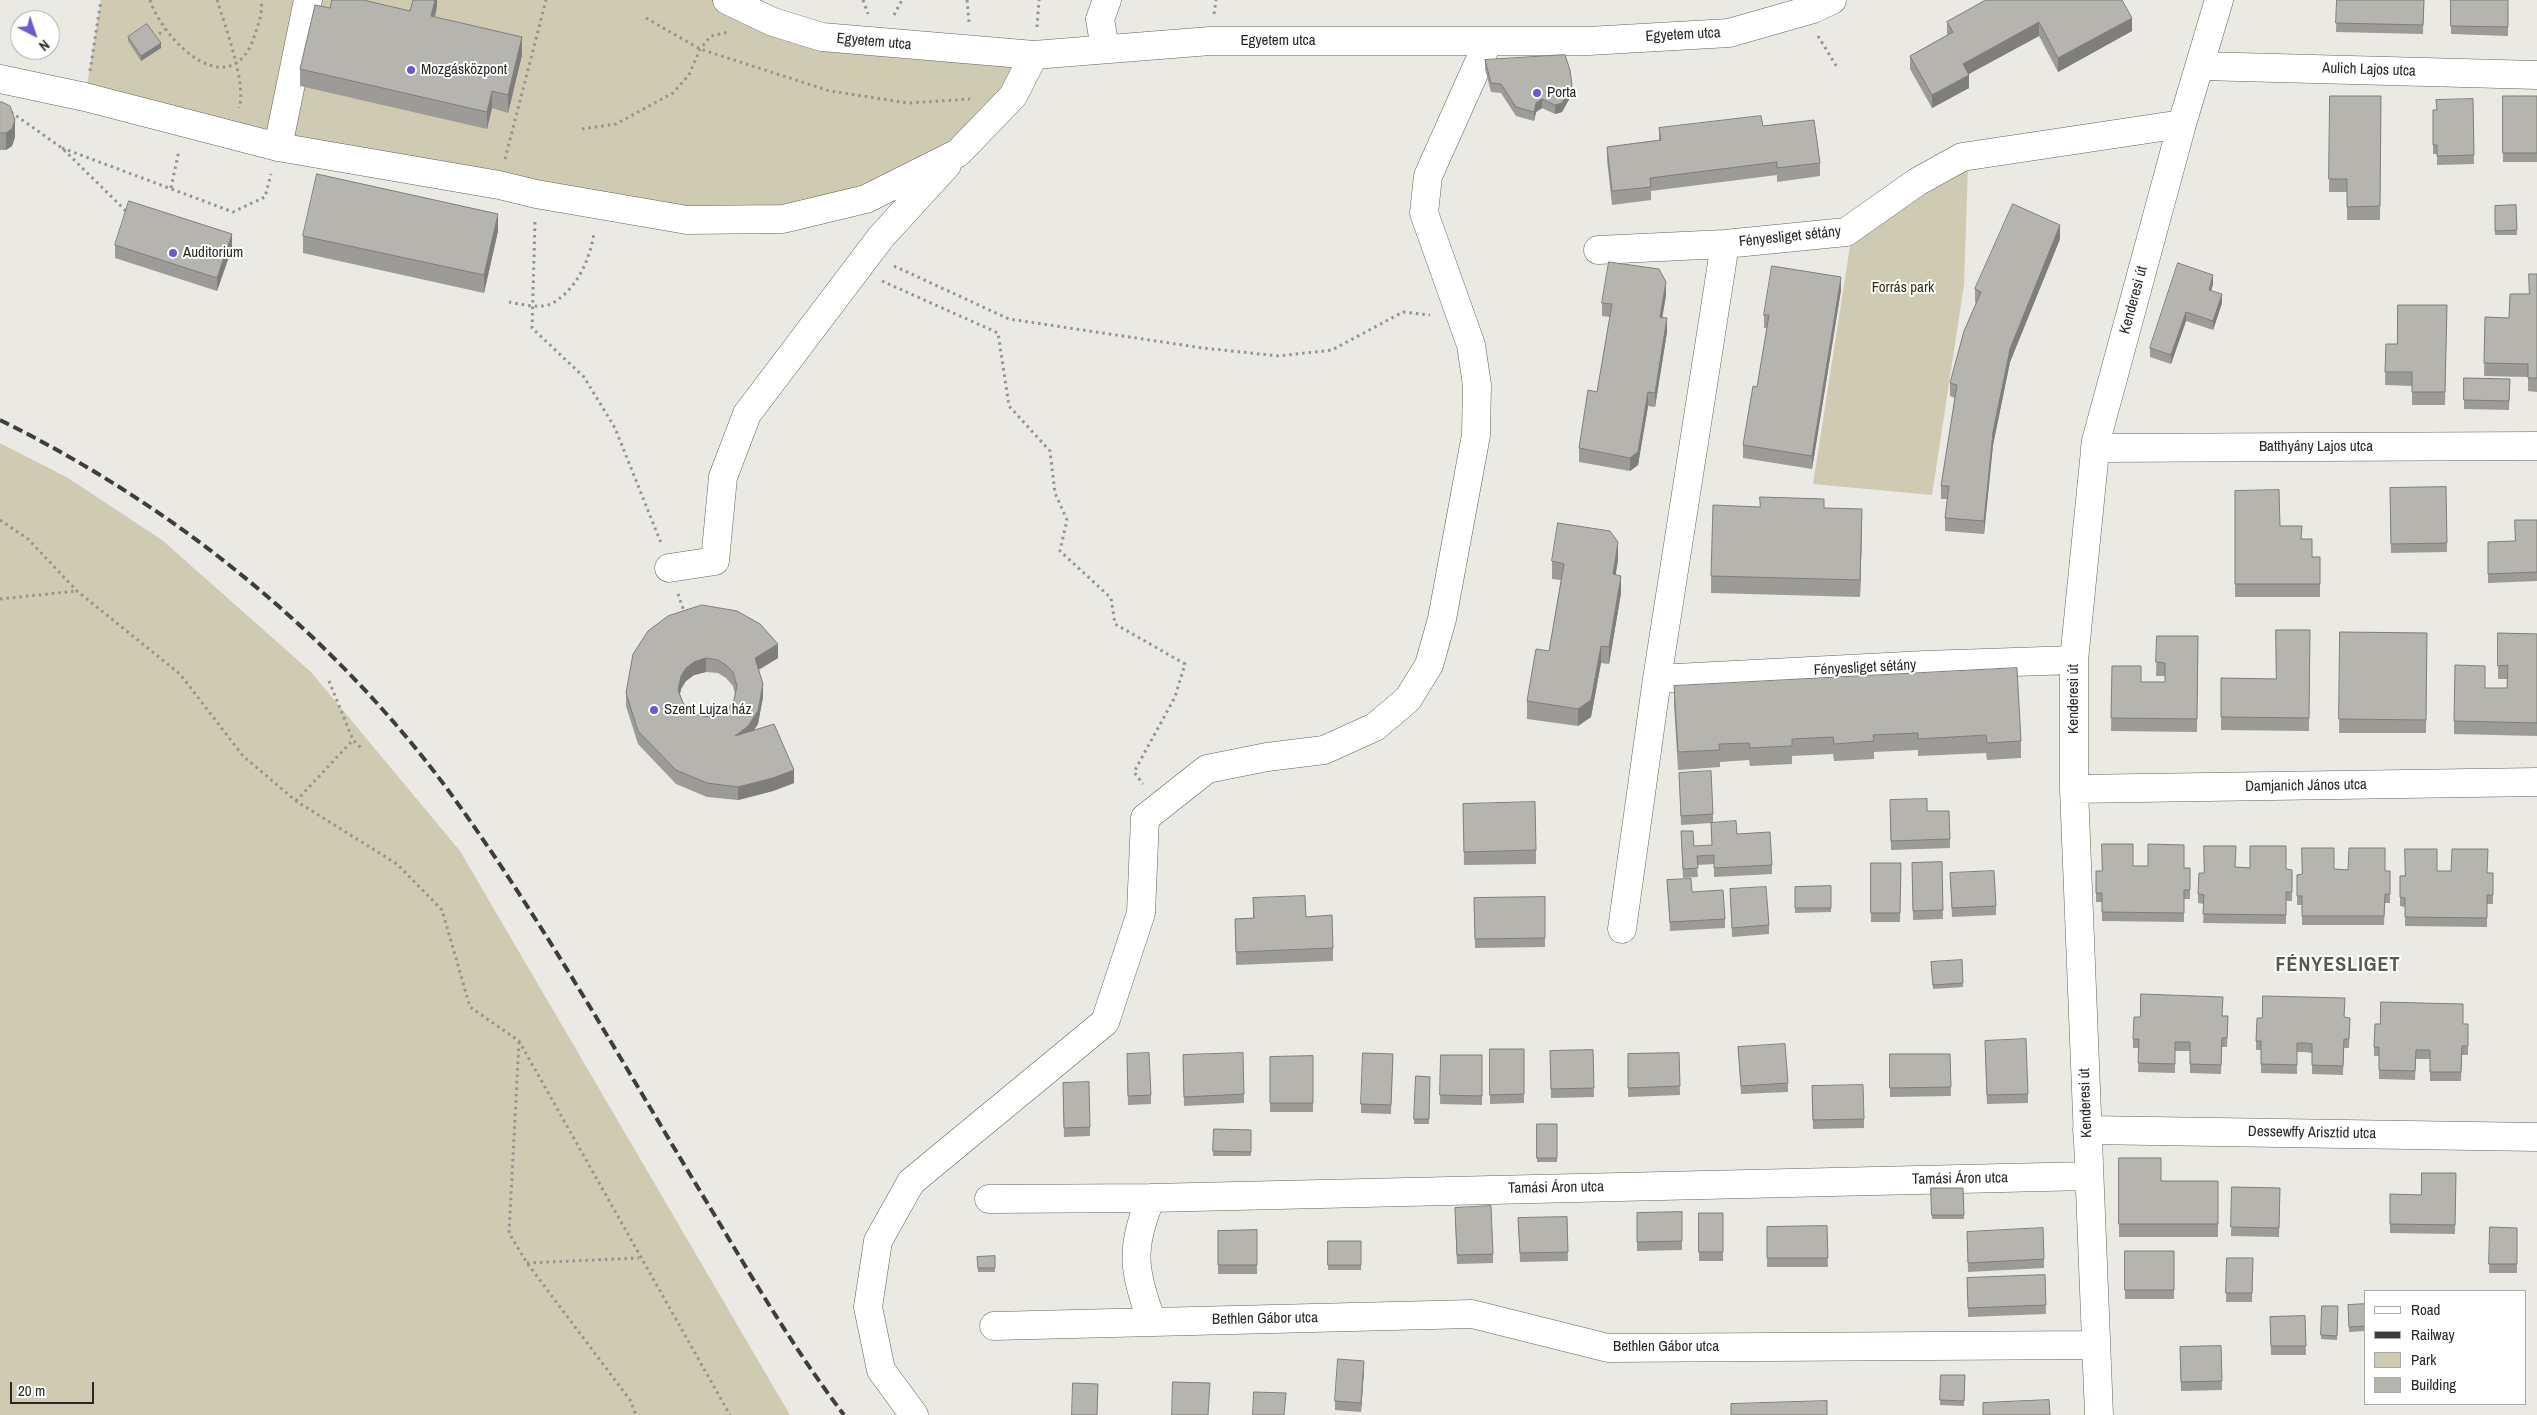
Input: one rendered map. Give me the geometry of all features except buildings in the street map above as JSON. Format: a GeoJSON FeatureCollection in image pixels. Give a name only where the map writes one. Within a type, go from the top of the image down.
{"type":"FeatureCollection","features":[{"type":"Feature","properties":{"kind":"street"},"geometry":{"type":"LineString","coordinates":[[278,147],[308,0]]}},
{"type":"Feature","properties":{"kind":"street","name":"Egyetem utca"},"geometry":{"type":"LineString","coordinates":[[727,0],[773,22],[822,37],[1034,55],[1210,41],[1588,41],[1730,32],[1804,12],[1832,0]]}},
{"type":"Feature","properties":{"kind":"street"},"geometry":{"type":"LineString","coordinates":[[1106,49],[1100,19],[1107,0]]}},
{"type":"Feature","properties":{"kind":"street","name":"Kenderesi út"},"geometry":{"type":"LineString","coordinates":[[2099,1415],[2094,1345],[2088,1130],[2074,789],[2074,660],[2095,448],[2182,124],[2201,66],[2219,0]]}},
{"type":"Feature","properties":{"kind":"street"},"geometry":{"type":"LineString","coordinates":[[914,1415],[881,1370],[868,1308],[878,1241],[911,1182],[1105,1022],[1141,913],[1145,818],[1207,769],[1267,757],[1324,750],[1375,727],[1408,699],[1429,665],[1442,619],[1476,435],[1477,386],[1471,345],[1424,213],[1428,176],[1488,42]]}},
{"type":"Feature","properties":{"kind":"street"},"geometry":{"type":"LineString","coordinates":[[669,568],[715,561],[723,477],[747,414],[863,262],[958,153],[1014,96],[1034,55]]}},
{"type":"Feature","properties":{"kind":"street","name":"Aulich Lajos utca"},"geometry":{"type":"LineString","coordinates":[[2201,66],[2537,75]]}},
{"type":"Feature","properties":{"kind":"street"},"geometry":{"type":"LineString","coordinates":[[0,79],[85,97],[278,147],[687,220],[783,219],[866,199],[958,153]]}},
{"type":"Feature","properties":{"kind":"street","name":"Fényesliget sétány"},"geometry":{"type":"LineString","coordinates":[[1622,929],[1656,679],[1725,244],[1846,232],[1917,182],[1962,157],[2182,124]]}},
{"type":"Feature","properties":{"kind":"street"},"geometry":{"type":"LineString","coordinates":[[1598,250],[1725,244]]}},
{"type":"Feature","properties":{"kind":"street","name":"Batthyány Lajos utca"},"geometry":{"type":"LineString","coordinates":[[2095,448],[2537,446]]}},
{"type":"Feature","properties":{"kind":"street","name":"Fényesliget sétány"},"geometry":{"type":"LineString","coordinates":[[1656,679],[1924,665],[2074,660]]}},
{"type":"Feature","properties":{"kind":"street","name":"Damjanich János utca"},"geometry":{"type":"LineString","coordinates":[[2074,789],[2537,782]]}},
{"type":"Feature","properties":{"kind":"street","name":"Dessewffy Arisztid utca"},"geometry":{"type":"LineString","coordinates":[[2088,1130],[2537,1137]]}},
{"type":"Feature","properties":{"kind":"street","name":"Tamási Áron utca"},"geometry":{"type":"LineString","coordinates":[[990,1198],[1151,1198],[2088,1176]]}},
{"type":"Feature","properties":{"kind":"street"},"geometry":{"type":"LineString","coordinates":[[1151,1198],[1137,1240],[1136,1275],[1152,1321]]}},
{"type":"Feature","properties":{"kind":"street","name":"Bethlen Gábor utca"},"geometry":{"type":"LineString","coordinates":[[994,1326],[1472,1314],[1608,1348],[2094,1345]]}},
{"type":"Feature","properties":{"kind":"path"},"geometry":{"type":"LineString","coordinates":[[85,97],[101,0]]}},
{"type":"Feature","properties":{"kind":"path"},"geometry":{"type":"LineString","coordinates":[[150,0],[157,18],[188,55],[199,62],[223,66],[235,62],[244,54],[253,40],[259,24],[261,0]]}},
{"type":"Feature","properties":{"kind":"path"},"geometry":{"type":"LineString","coordinates":[[217,0],[235,62],[242,98],[231,134]]}},
{"type":"Feature","properties":{"kind":"path"},"geometry":{"type":"LineString","coordinates":[[498,186],[546,0]]}},
{"type":"Feature","properties":{"kind":"path"},"geometry":{"type":"LineString","coordinates":[[1804,12],[1837,67]]}},
{"type":"Feature","properties":{"kind":"path"},"geometry":{"type":"LineString","coordinates":[[646,18],[700,48],[830,91],[908,103],[1014,96]]}},
{"type":"Feature","properties":{"kind":"path"},"geometry":{"type":"LineString","coordinates":[[582,129],[616,124],[673,93],[689,75],[700,48],[711,36],[773,22]]}},
{"type":"Feature","properties":{"kind":"path"},"geometry":{"type":"LineString","coordinates":[[153,38],[165,29]]}},
{"type":"Feature","properties":{"kind":"path"},"geometry":{"type":"LineString","coordinates":[[8,110],[62,148],[129,214]]}},
{"type":"Feature","properties":{"kind":"path"},"geometry":{"type":"LineString","coordinates":[[171,188],[185,122]]}},
{"type":"Feature","properties":{"kind":"path"},"geometry":{"type":"LineString","coordinates":[[62,148],[233,212],[265,197],[278,147]]}},
{"type":"Feature","properties":{"kind":"path"},"geometry":{"type":"LineString","coordinates":[[536,194],[532,328],[584,377],[615,428],[636,476],[688,623]]}},
{"type":"Feature","properties":{"kind":"path"},"geometry":{"type":"LineString","coordinates":[[508,302],[532,305],[550,304],[577,281],[592,250],[598,205]]}},
{"type":"Feature","properties":{"kind":"path"},"geometry":{"type":"LineString","coordinates":[[863,262],[998,333],[1009,406],[1050,451],[1055,492],[1067,520],[1060,551],[1111,598],[1115,624],[1185,664],[1175,697],[1134,772],[1159,807]]}},
{"type":"Feature","properties":{"kind":"path"},"geometry":{"type":"LineString","coordinates":[[863,262],[1009,319],[1213,349],[1279,356],[1332,350],[1403,312],[1426,313],[1434,317]]}},
{"type":"Feature","properties":{"kind":"path"},"geometry":{"type":"LineString","coordinates":[[0,520],[28,539],[77,591],[180,674],[243,756],[296,801],[397,864],[442,910],[470,1006],[520,1042],[639,1258],[730,1415]]}},
{"type":"Feature","properties":{"kind":"path"},"geometry":{"type":"LineString","coordinates":[[0,598],[77,591]]}},
{"type":"Feature","properties":{"kind":"path"},"geometry":{"type":"LineString","coordinates":[[329,681],[353,740],[361,748]]}},
{"type":"Feature","properties":{"kind":"path"},"geometry":{"type":"LineString","coordinates":[[296,801],[353,740]]}},
{"type":"Feature","properties":{"kind":"path"},"geometry":{"type":"LineString","coordinates":[[520,1042],[508,1232],[527,1263],[630,1400],[636,1415]]}},
{"type":"Feature","properties":{"kind":"path"},"geometry":{"type":"LineString","coordinates":[[527,1263],[639,1258]]}},
{"type":"Feature","properties":{"kind":"green space"},"geometry":{"type":"Polygon","coordinates":[[[101,0],[727,0],[773,22],[1034,55],[958,153],[866,199],[687,220],[85,97],[101,0]]]}},
{"type":"Feature","properties":{"kind":"green space","name":"Forrás park"},"geometry":{"type":"Polygon","coordinates":[[[1968,168],[1964,285],[1932,495],[1813,484],[1851,240],[1968,168]]]}},
{"type":"Feature","properties":{"kind":"green space"},"geometry":{"type":"Polygon","coordinates":[[[0,443],[68,478],[162,540],[311,672],[460,851],[790,1415],[0,1415],[0,443]]]}},
{"type":"Feature","properties":{"kind":"railway"},"geometry":{"type":"LineString","coordinates":[[0,420],[64,454],[127,492],[188,533],[246,578],[354,678],[403,733],[448,790],[519,894],[587,1001],[762,1294],[810,1368],[844,1415]]}},
{"type":"Feature","properties":{"kind":"place","name":"Mozgásközpont"},"geometry":{"type":"Point","coordinates":[411,70]}},
{"type":"Feature","properties":{"kind":"place","name":"Porta"},"geometry":{"type":"Point","coordinates":[1537,93]}},
{"type":"Feature","properties":{"kind":"place","name":"Auditorium"},"geometry":{"type":"Point","coordinates":[173,253]}},
{"type":"Feature","properties":{"kind":"place","name":"Szent Lujza ház"},"geometry":{"type":"Point","coordinates":[654,710]}},
{"type":"Feature","properties":{"kind":"district","name":"FÉNYESLIGET"},"geometry":{"type":"Point","coordinates":[2338,966]}}]}
